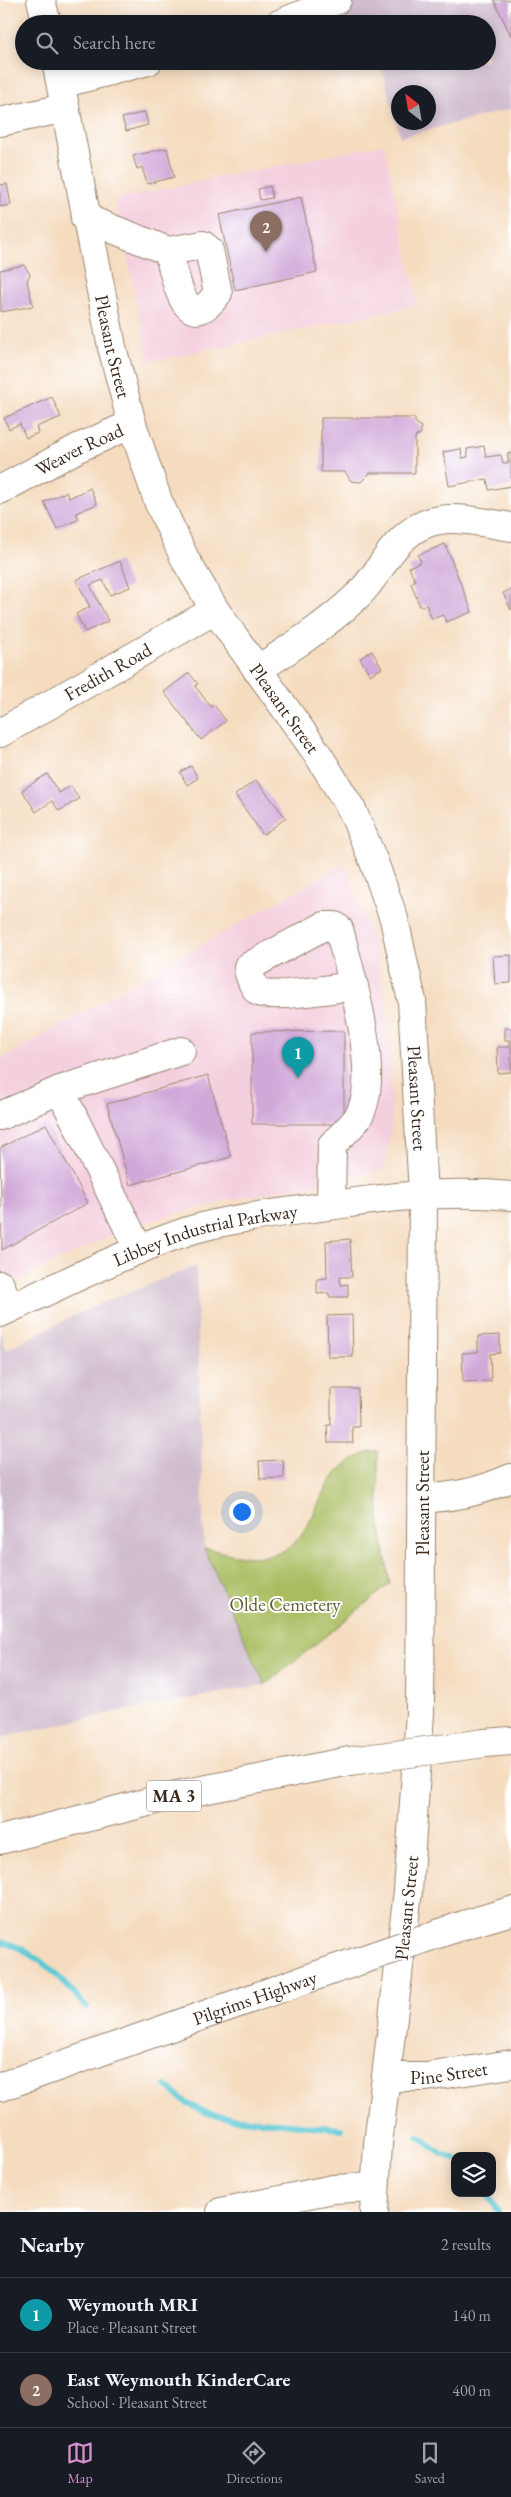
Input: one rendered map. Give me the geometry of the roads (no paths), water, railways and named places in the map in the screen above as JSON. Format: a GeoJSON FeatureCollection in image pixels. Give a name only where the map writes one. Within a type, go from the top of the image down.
{"type":"FeatureCollection","features":[{"type":"Feature","properties":{"kind":"main road"},"geometry":{"type":"LineString","coordinates":[[41,0],[45,15]]}},
{"type":"Feature","properties":{"kind":"main road"},"geometry":{"type":"LineString","coordinates":[[301,15],[337,0]]}},
{"type":"Feature","properties":{"kind":"main road"},"geometry":{"type":"LineString","coordinates":[[0,122],[61,84],[114,70]]}},
{"type":"Feature","properties":{"kind":"main road","name":"Pleasant Street"},"geometry":{"type":"LineString","coordinates":[[61,84],[85,218],[112,347],[132,424],[168,523],[186,561],[215,610],[317,753],[352,810],[374,862],[394,919],[412,1001],[422,1194],[420,1713],[415,1814],[386,2077],[375,2199]]}},
{"type":"Feature","properties":{"kind":"main road"},"geometry":{"type":"LineString","coordinates":[[85,218],[168,251]]}},
{"type":"Feature","properties":{"kind":"main road","name":"Weaver Road"},"geometry":{"type":"LineString","coordinates":[[0,490],[78,448],[132,424]]}},
{"type":"Feature","properties":{"kind":"main road"},"geometry":{"type":"LineString","coordinates":[[257,670],[326,623],[357,597],[408,532],[431,522],[452,518],[511,527]]}},
{"type":"Feature","properties":{"kind":"main road","name":"Fredith Road"},"geometry":{"type":"LineString","coordinates":[[0,733],[215,610]]}},
{"type":"Feature","properties":{"kind":"main road"},"geometry":{"type":"LineString","coordinates":[[331,1206],[332,1145],[359,1117],[368,1088],[363,1027],[354,986]]}},
{"type":"Feature","properties":{"kind":"main road"},"geometry":{"type":"LineString","coordinates":[[0,1116],[60,1090],[182,1050]]}},
{"type":"Feature","properties":{"kind":"main road"},"geometry":{"type":"LineString","coordinates":[[60,1090],[139,1250]]}},
{"type":"Feature","properties":{"kind":"main road","name":"Libbey Industrial Parkway"},"geometry":{"type":"LineString","coordinates":[[4,1302],[190,1231],[272,1214],[422,1194],[483,1193],[511,1196]]}},
{"type":"Feature","properties":{"kind":"main road"},"geometry":{"type":"LineString","coordinates":[[422,1498],[463,1495],[511,1478]]}},
{"type":"Feature","properties":{"kind":"main road","name":"MA 3"},"geometry":{"type":"LineString","coordinates":[[0,1840],[172,1796],[350,1761],[498,1742]]}},
{"type":"Feature","properties":{"kind":"main road","name":"Pilgrims Highway"},"geometry":{"type":"LineString","coordinates":[[0,2087],[338,1968],[511,1911]]}},
{"type":"Feature","properties":{"kind":"main road","name":"Pine Street"},"geometry":{"type":"LineString","coordinates":[[386,2077],[426,2077],[511,2064]]}},
{"type":"Feature","properties":{"kind":"main road"},"geometry":{"type":"LineString","coordinates":[[221,2212],[333,2189],[375,2199]]}},
{"type":"Feature","properties":{"kind":"waterway"},"geometry":{"type":"LineString","coordinates":[[0,1941],[26,1951],[48,1967],[87,2007]]}},
{"type":"Feature","properties":{"kind":"waterway"},"geometry":{"type":"LineString","coordinates":[[166,2086],[188,2104],[207,2113],[231,2118],[341,2129]]}},
{"type":"Feature","properties":{"kind":"waterway"},"geometry":{"type":"LineString","coordinates":[[418,2136],[442,2154],[451,2157]]}},
{"type":"Feature","properties":{"kind":"waterway"},"geometry":{"type":"LineString","coordinates":[[489,2197],[498,2212]]}},
{"type":"Feature","properties":{"kind":"place","name":"East Weymouth KinderCare"},"geometry":{"type":"Point","coordinates":[266,252]}},
{"type":"Feature","properties":{"kind":"place","name":"Weymouth MRI"},"geometry":{"type":"Point","coordinates":[298,1078]}},
{"type":"Feature","properties":{"kind":"park label","name":"Olde Cemetery"},"geometry":{"type":"Point","coordinates":[285,1604]}}]}
